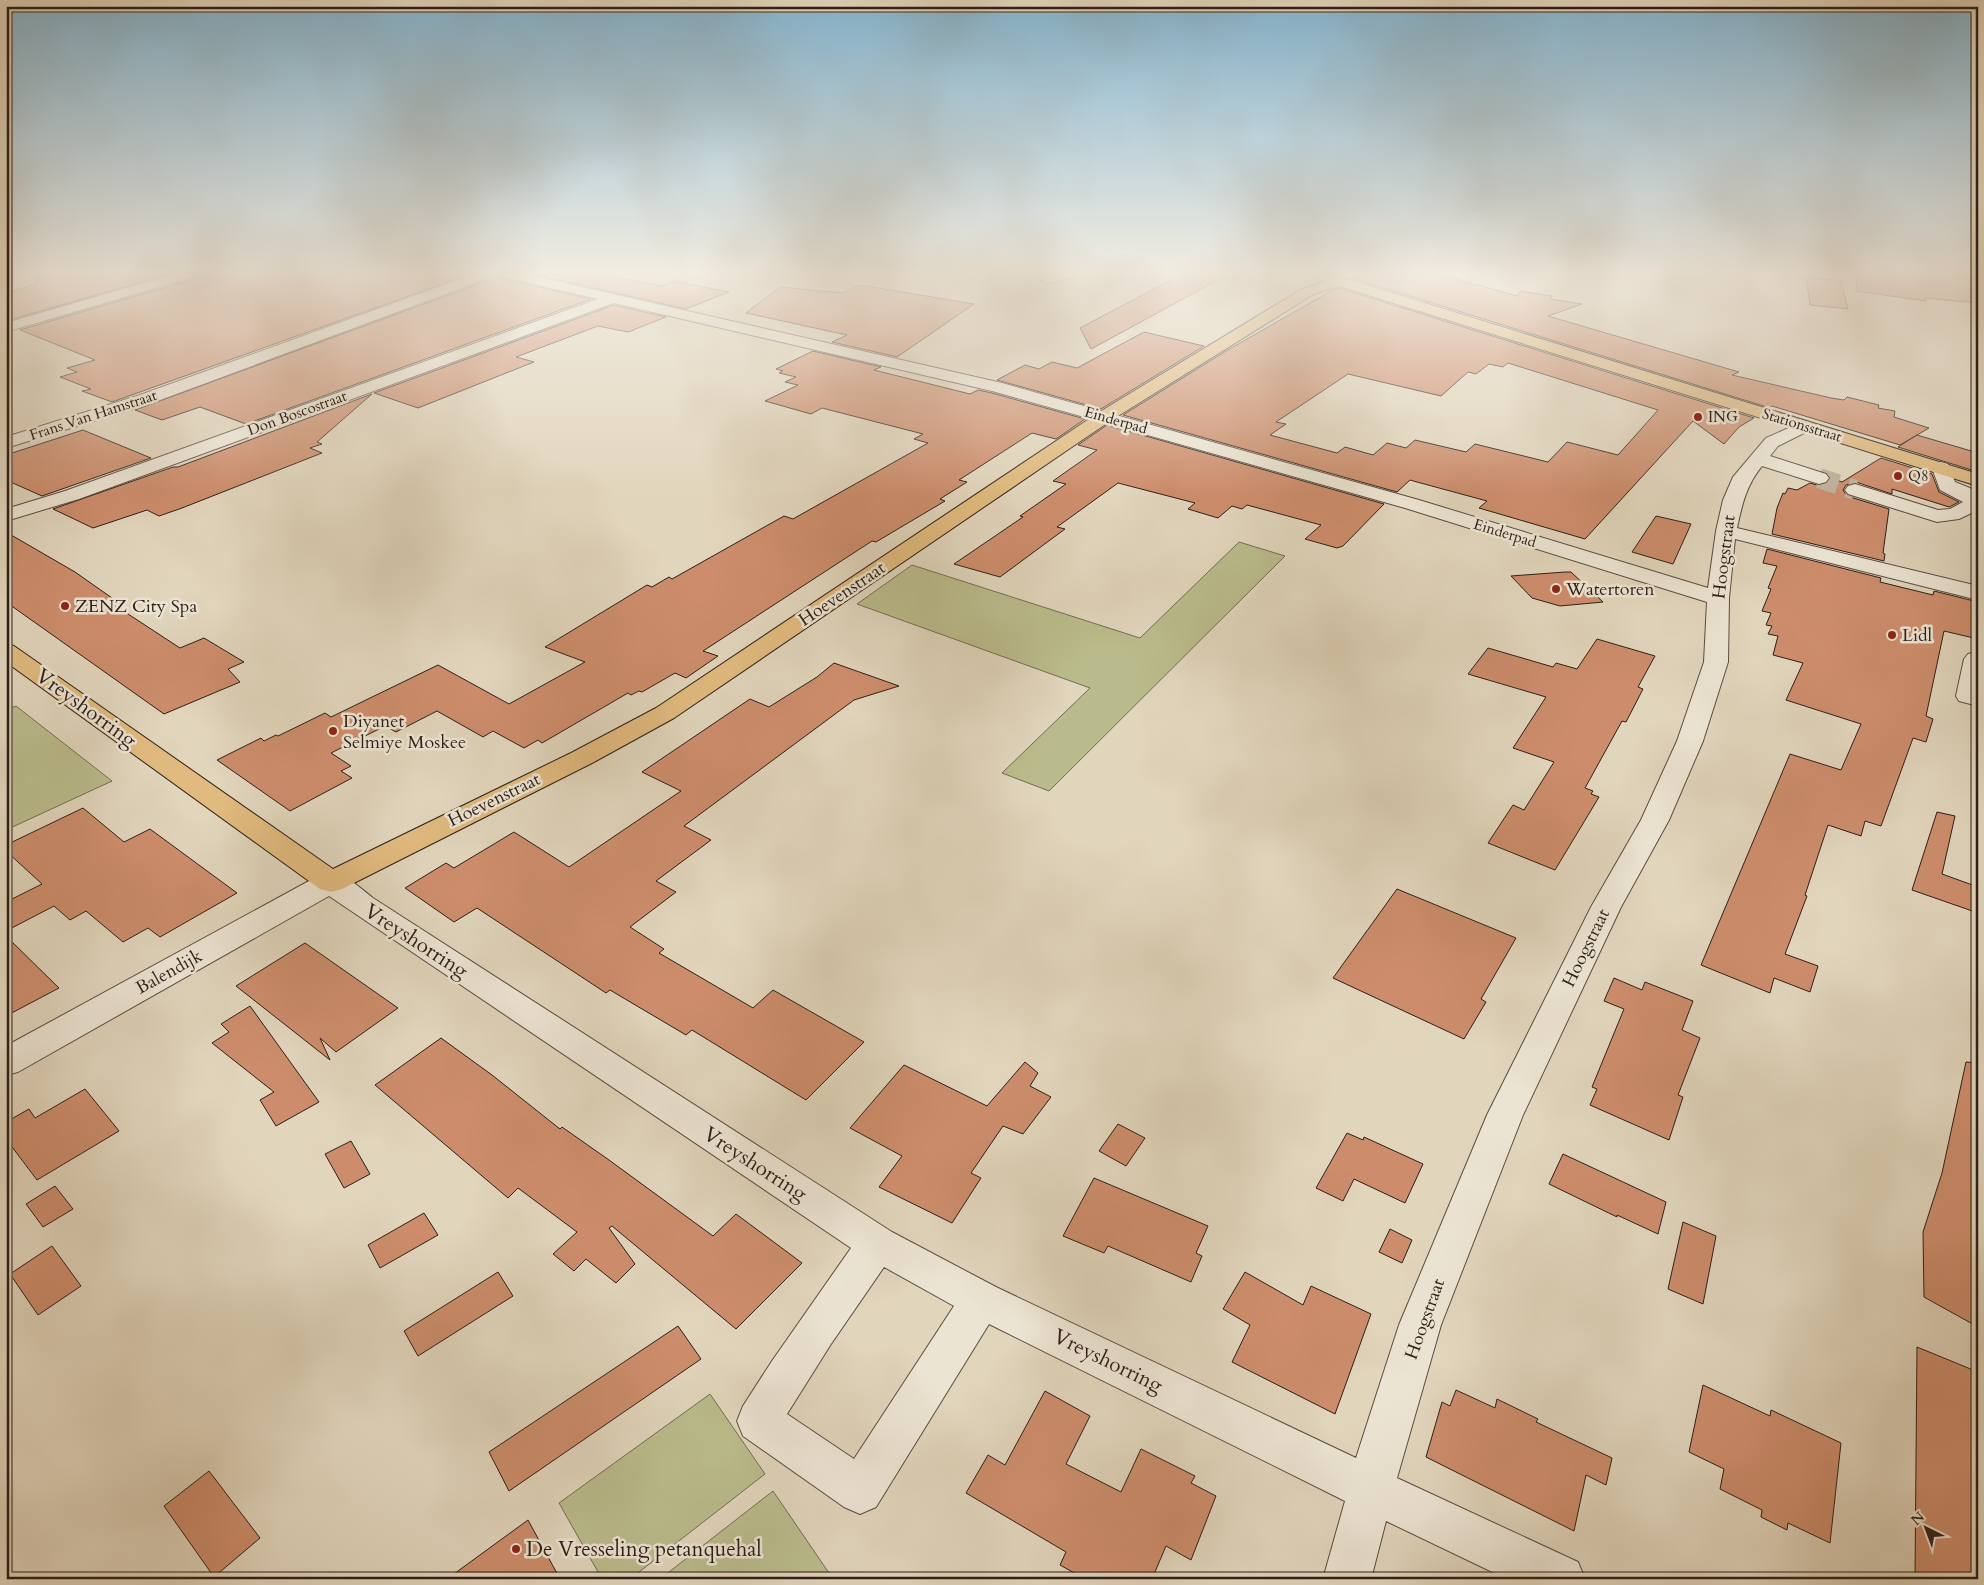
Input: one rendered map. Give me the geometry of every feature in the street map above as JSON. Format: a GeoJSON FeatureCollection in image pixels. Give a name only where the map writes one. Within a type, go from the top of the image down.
{"type":"FeatureCollection","features":[{"type":"Feature","properties":{"kind":"main road","name":"Hoevenstraat"},"geometry":{"type":"LineString","coordinates":[[331,882],[622,737],[665,713],[1104,417],[1218,347]]}},
{"type":"Feature","properties":{"kind":"main road","name":"Stationsstraat"},"geometry":{"type":"LineString","coordinates":[[1549,347],[1978,480]]}},
{"type":"Feature","properties":{"kind":"main road","name":"Vreyshorring"},"geometry":{"type":"LineString","coordinates":[[6,651],[331,882]]}},
{"type":"Feature","properties":{"kind":"street","name":"Frans Van Hamstraat"},"geometry":{"type":"LineString","coordinates":[[6,443],[163,393],[288,347]]}},
{"type":"Feature","properties":{"kind":"street","name":"Don Boscostraat"},"geometry":{"type":"LineString","coordinates":[[6,515],[72,496],[480,347]]}},
{"type":"Feature","properties":{"kind":"street","name":"Einderpad"},"geometry":{"type":"LineString","coordinates":[[825,347],[946,375],[1104,417],[1412,504],[1718,598]]}},
{"type":"Feature","properties":{"kind":"street","name":"Hoogstraat"},"geometry":{"type":"LineString","coordinates":[[1346,1579],[1370,1489],[1420,1325],[1505,1115],[1606,907],[1655,820],[1690,741],[1716,662],[1718,598],[1729,510],[1743,477],[1772,442],[1804,426]]}},
{"type":"Feature","properties":{"kind":"street"},"geometry":{"type":"LineString","coordinates":[[1758,458],[1818,478]]}},
{"type":"Feature","properties":{"kind":"street"},"geometry":{"type":"LineString","coordinates":[[1856,490],[1930,514],[1950,516],[1964,511],[1974,503],[1972,498],[1964,492],[1948,486],[1941,468]]}},
{"type":"Feature","properties":{"kind":"street"},"geometry":{"type":"LineString","coordinates":[[1726,531],[1978,592]]}},
{"type":"Feature","properties":{"kind":"street"},"geometry":{"type":"LineString","coordinates":[[1978,660],[1976,659],[1968,696],[1978,699]]}},
{"type":"Feature","properties":{"kind":"street","name":"Balendijk"},"geometry":{"type":"LineString","coordinates":[[6,1062],[331,882]]}},
{"type":"Feature","properties":{"kind":"street","name":"Vreyshorring"},"geometry":{"type":"LineString","coordinates":[[331,882],[362,906],[878,1244],[981,1300],[1370,1489],[1561,1579]]}},
{"type":"Feature","properties":{"kind":"street"},"geometry":{"type":"LineString","coordinates":[[878,1244],[839,1296],[789,1369],[759,1422],[860,1491],[981,1300]]}},
{"type":"Feature","properties":{"kind":"green space"},"geometry":{"type":"Polygon","coordinates":[[[1239,542],[1285,556],[1049,791],[1002,773],[1090,688],[857,604],[912,565],[1140,638],[1239,542]]]}},
{"type":"Feature","properties":{"kind":"green space"},"geometry":{"type":"Polygon","coordinates":[[[16,706],[112,781],[6,830],[6,710],[16,706]]]}},
{"type":"Feature","properties":{"kind":"green space"},"geometry":{"type":"Polygon","coordinates":[[[710,1394],[765,1474],[630,1579],[602,1579],[559,1503],[710,1394]]]}},
{"type":"Feature","properties":{"kind":"green space"},"geometry":{"type":"Polygon","coordinates":[[[773,1491],[829,1573],[822,1579],[660,1579],[773,1491]]]}},
{"type":"Feature","properties":{"kind":"building"},"geometry":{"type":"Polygon","coordinates":[[[62,347],[266,347],[112,402],[82,391],[91,389],[60,377],[77,372],[67,368],[95,360],[62,347]]]}},
{"type":"Feature","properties":{"kind":"building"},"geometry":{"type":"Polygon","coordinates":[[[307,347],[459,347],[246,424],[200,407],[162,420],[135,410],[307,347]]]}},
{"type":"Feature","properties":{"kind":"building"},"geometry":{"type":"Polygon","coordinates":[[[500,347],[543,347],[516,357],[534,362],[418,408],[374,393],[500,347]]]}},
{"type":"Feature","properties":{"kind":"building"},"geometry":{"type":"Polygon","coordinates":[[[854,347],[912,347],[897,357],[854,347]]]}},
{"type":"Feature","properties":{"kind":"building"},"geometry":{"type":"Polygon","coordinates":[[[1116,347],[1202,347],[1101,409],[997,380],[1025,365],[1039,369],[1052,362],[1077,368],[1116,347]]]}},
{"type":"Feature","properties":{"kind":"building"},"geometry":{"type":"Polygon","coordinates":[[[1233,347],[1527,347],[1754,418],[1739,427],[1724,444],[1693,421],[1585,539],[1479,508],[1487,501],[1410,480],[1397,492],[1123,415],[1233,347]],[[1508,363],[1503,367],[1489,364],[1476,374],[1468,372],[1441,396],[1348,374],[1276,422],[1286,424],[1270,435],[1337,453],[1345,447],[1373,455],[1387,443],[1406,448],[1415,440],[1466,452],[1475,444],[1548,462],[1567,442],[1618,455],[1658,410],[1508,363]]]}},
{"type":"Feature","properties":{"kind":"building"},"geometry":{"type":"Polygon","coordinates":[[[1574,347],[1654,347],[1739,372],[1732,375],[1831,398],[1844,400],[1847,397],[1879,405],[1878,408],[1895,411],[1894,417],[1929,428],[1900,445],[1772,406],[1770,408],[1574,347]]]}},
{"type":"Feature","properties":{"kind":"building"},"geometry":{"type":"Polygon","coordinates":[[[813,351],[881,367],[874,370],[970,394],[978,390],[992,393],[1085,419],[1056,439],[1032,433],[959,480],[967,482],[940,499],[945,501],[876,542],[872,541],[703,651],[718,656],[686,678],[675,673],[642,692],[639,691],[631,695],[628,693],[542,743],[538,740],[524,748],[493,731],[483,737],[437,711],[396,732],[385,726],[331,753],[351,766],[341,771],[352,778],[290,811],[217,760],[261,738],[264,741],[276,735],[278,736],[325,713],[331,717],[438,665],[509,704],[585,662],[545,647],[647,585],[652,587],[669,577],[672,579],[784,516],[793,519],[928,443],[914,439],[923,434],[822,408],[811,414],[765,401],[798,385],[785,382],[796,377],[779,373],[783,371],[776,369],[813,351]]]}},
{"type":"Feature","properties":{"kind":"building"},"geometry":{"type":"Polygon","coordinates":[[[372,394],[317,442],[322,444],[310,448],[322,453],[182,508],[159,516],[147,510],[93,528],[53,509],[173,467],[178,467],[372,394]]]}},
{"type":"Feature","properties":{"kind":"building"},"geometry":{"type":"Polygon","coordinates":[[[1107,425],[1384,504],[1343,546],[1337,548],[1305,539],[1321,525],[1247,505],[1242,509],[1232,506],[1218,518],[1188,509],[1195,503],[1118,483],[1057,527],[1065,529],[1000,577],[954,564],[1023,517],[1020,516],[1066,484],[1053,481],[1097,450],[1078,445],[1107,425]]]}},
{"type":"Feature","properties":{"kind":"building"},"geometry":{"type":"Polygon","coordinates":[[[83,430],[151,458],[42,496],[6,480],[6,455],[83,430]]]}},
{"type":"Feature","properties":{"kind":"building"},"geometry":{"type":"Polygon","coordinates":[[[1917,435],[1978,453],[1978,472],[1898,447],[1917,435]]]}},
{"type":"Feature","properties":{"kind":"building"},"geometry":{"type":"Polygon","coordinates":[[[1881,458],[1932,474],[1939,492],[1959,502],[1949,507],[1892,489],[1892,494],[1856,482],[1846,485],[1843,490],[1847,496],[1889,509],[1883,553],[1885,554],[1884,561],[1772,534],[1777,508],[1783,493],[1785,494],[1788,488],[1797,490],[1810,483],[1820,486],[1827,484],[1831,478],[1842,482],[1881,458]]]}},
{"type":"Feature","properties":{"kind":"building"},"geometry":{"type":"Polygon","coordinates":[[[1656,516],[1691,524],[1673,564],[1632,552],[1656,516]]]}},
{"type":"Feature","properties":{"kind":"building"},"geometry":{"type":"Polygon","coordinates":[[[6,532],[75,572],[122,605],[117,607],[180,648],[204,638],[244,662],[228,669],[240,682],[164,714],[6,602],[6,532]]]}},
{"type":"Feature","properties":{"kind":"building"},"geometry":{"type":"Polygon","coordinates":[[[1767,549],[1881,578],[1880,582],[1933,595],[1934,591],[1978,602],[1978,639],[1944,631],[1926,716],[1933,719],[1926,742],[1913,738],[1881,826],[1865,821],[1861,836],[1828,825],[1805,895],[1807,896],[1785,954],[1818,966],[1810,992],[1774,978],[1770,993],[1701,965],[1790,754],[1841,770],[1861,724],[1786,700],[1803,663],[1773,655],[1778,636],[1768,634],[1772,626],[1766,625],[1771,613],[1762,611],[1771,589],[1768,588],[1777,566],[1763,563],[1767,549]]]}},
{"type":"Feature","properties":{"kind":"building","name":"Watertoren"},"geometry":{"type":"Polygon","coordinates":[[[1571,572],[1603,602],[1560,606],[1532,598],[1511,576],[1571,572]]]}},
{"type":"Feature","properties":{"kind":"building"},"geometry":{"type":"Polygon","coordinates":[[[1597,639],[1655,656],[1638,687],[1643,689],[1626,722],[1622,721],[1585,788],[1593,791],[1591,794],[1599,797],[1555,870],[1488,843],[1513,805],[1524,810],[1554,762],[1513,748],[1546,697],[1468,674],[1488,648],[1553,667],[1556,663],[1577,669],[1597,639]]]}},
{"type":"Feature","properties":{"kind":"building"},"geometry":{"type":"Polygon","coordinates":[[[834,663],[899,686],[854,700],[684,826],[711,840],[656,881],[676,892],[630,927],[664,949],[659,953],[753,1008],[773,990],[864,1042],[806,1100],[692,1030],[686,1035],[610,990],[606,993],[477,908],[454,922],[405,888],[446,863],[454,868],[514,832],[569,867],[681,791],[642,772],[750,699],[769,707],[817,677],[834,663]]]}},
{"type":"Feature","properties":{"kind":"building"},"geometry":{"type":"Polygon","coordinates":[[[83,808],[124,842],[150,829],[237,893],[160,937],[148,928],[123,942],[86,911],[70,920],[54,906],[6,931],[6,902],[42,884],[6,851],[6,845],[83,808]]]}},
{"type":"Feature","properties":{"kind":"building"},"geometry":{"type":"Polygon","coordinates":[[[1937,812],[1955,816],[1942,874],[1978,887],[1978,913],[1912,890],[1937,812]]]}},
{"type":"Feature","properties":{"kind":"building"},"geometry":{"type":"Polygon","coordinates":[[[1397,889],[1516,938],[1481,999],[1486,1002],[1464,1039],[1333,978],[1397,889]]]}},
{"type":"Feature","properties":{"kind":"building"},"geometry":{"type":"Polygon","coordinates":[[[6,936],[59,988],[6,1016],[6,936]]]}},
{"type":"Feature","properties":{"kind":"building"},"geometry":{"type":"Polygon","coordinates":[[[305,943],[398,1008],[336,1052],[320,1038],[330,1060],[236,986],[305,943]]]}},
{"type":"Feature","properties":{"kind":"building"},"geometry":{"type":"Polygon","coordinates":[[[1614,978],[1642,990],[1645,982],[1693,1001],[1682,1030],[1700,1038],[1678,1095],[1683,1097],[1669,1140],[1590,1105],[1597,1089],[1592,1087],[1624,1009],[1604,1001],[1614,978]]]}},
{"type":"Feature","properties":{"kind":"building"},"geometry":{"type":"Polygon","coordinates":[[[250,1006],[319,1102],[276,1126],[260,1100],[274,1092],[212,1043],[229,1032],[221,1024],[250,1006]]]}},
{"type":"Feature","properties":{"kind":"building"},"geometry":{"type":"Polygon","coordinates":[[[441,1038],[492,1075],[560,1129],[562,1127],[713,1236],[736,1214],[802,1263],[736,1329],[612,1226],[609,1228],[635,1264],[616,1283],[586,1259],[574,1271],[553,1254],[577,1232],[518,1188],[508,1198],[375,1085],[441,1038]]]}},
{"type":"Feature","properties":{"kind":"building"},"geometry":{"type":"Polygon","coordinates":[[[1025,1062],[1038,1073],[1030,1086],[1051,1097],[1023,1134],[1003,1126],[971,1173],[981,1178],[952,1223],[879,1187],[902,1156],[850,1128],[904,1065],[987,1106],[1025,1062]]]}},
{"type":"Feature","properties":{"kind":"building"},"geometry":{"type":"Polygon","coordinates":[[[1966,1062],[1978,1063],[1978,1327],[1924,1297],[1923,1232],[1942,1173],[1966,1062]]]}},
{"type":"Feature","properties":{"kind":"building"},"geometry":{"type":"Polygon","coordinates":[[[85,1089],[119,1131],[37,1180],[6,1139],[6,1122],[29,1109],[35,1118],[85,1089]]]}},
{"type":"Feature","properties":{"kind":"building"},"geometry":{"type":"Polygon","coordinates":[[[1118,1124],[1145,1138],[1126,1166],[1099,1151],[1118,1124]]]}},
{"type":"Feature","properties":{"kind":"building"},"geometry":{"type":"Polygon","coordinates":[[[1347,1133],[1363,1140],[1364,1137],[1423,1164],[1405,1203],[1354,1179],[1343,1201],[1316,1188],[1347,1133]]]}},
{"type":"Feature","properties":{"kind":"building"},"geometry":{"type":"Polygon","coordinates":[[[351,1141],[370,1174],[344,1188],[325,1154],[351,1141]]]}},
{"type":"Feature","properties":{"kind":"building"},"geometry":{"type":"Polygon","coordinates":[[[1563,1154],[1666,1202],[1658,1234],[1617,1215],[1617,1217],[1549,1184],[1563,1154]]]}},
{"type":"Feature","properties":{"kind":"building"},"geometry":{"type":"Polygon","coordinates":[[[1094,1178],[1208,1226],[1196,1253],[1202,1256],[1191,1282],[1108,1246],[1104,1253],[1063,1236],[1094,1178]]]}},
{"type":"Feature","properties":{"kind":"building"},"geometry":{"type":"Polygon","coordinates":[[[55,1186],[73,1209],[43,1227],[26,1204],[55,1186]]]}},
{"type":"Feature","properties":{"kind":"building"},"geometry":{"type":"Polygon","coordinates":[[[424,1213],[438,1235],[380,1268],[368,1245],[424,1213]]]}},
{"type":"Feature","properties":{"kind":"building"},"geometry":{"type":"Polygon","coordinates":[[[1683,1222],[1716,1236],[1703,1304],[1668,1289],[1683,1222]]]}},
{"type":"Feature","properties":{"kind":"building"},"geometry":{"type":"Polygon","coordinates":[[[1390,1229],[1412,1240],[1402,1263],[1379,1252],[1390,1229]]]}},
{"type":"Feature","properties":{"kind":"building"},"geometry":{"type":"Polygon","coordinates":[[[52,1246],[81,1286],[38,1315],[10,1274],[52,1246]]]}},
{"type":"Feature","properties":{"kind":"building"},"geometry":{"type":"Polygon","coordinates":[[[498,1272],[513,1296],[418,1356],[404,1331],[498,1272]]]}},
{"type":"Feature","properties":{"kind":"building"},"geometry":{"type":"Polygon","coordinates":[[[1245,1272],[1303,1305],[1311,1286],[1371,1314],[1335,1414],[1232,1362],[1250,1325],[1223,1309],[1245,1272]]]}},
{"type":"Feature","properties":{"kind":"building"},"geometry":{"type":"Polygon","coordinates":[[[678,1326],[701,1359],[509,1491],[489,1452],[678,1326]]]}},
{"type":"Feature","properties":{"kind":"building"},"geometry":{"type":"Polygon","coordinates":[[[1917,1347],[1978,1372],[1978,1579],[1915,1579],[1917,1347]]]}},
{"type":"Feature","properties":{"kind":"building"},"geometry":{"type":"Polygon","coordinates":[[[1703,1385],[1770,1416],[1771,1410],[1841,1443],[1830,1543],[1788,1523],[1787,1530],[1761,1517],[1762,1510],[1720,1489],[1724,1469],[1689,1452],[1703,1385]]]}},
{"type":"Feature","properties":{"kind":"building"},"geometry":{"type":"Polygon","coordinates":[[[1456,1390],[1495,1408],[1497,1399],[1538,1419],[1536,1422],[1612,1458],[1606,1485],[1586,1475],[1574,1531],[1426,1457],[1442,1402],[1450,1406],[1456,1390]]]}},
{"type":"Feature","properties":{"kind":"building"},"geometry":{"type":"Polygon","coordinates":[[[1045,1391],[1090,1416],[1066,1464],[1121,1492],[1141,1449],[1195,1476],[1191,1483],[1216,1496],[1191,1560],[1166,1546],[1152,1579],[1085,1579],[1060,1565],[1066,1552],[966,1493],[988,1455],[1005,1465],[1045,1391]]]}},
{"type":"Feature","properties":{"kind":"building"},"geometry":{"type":"Polygon","coordinates":[[[209,1471],[260,1538],[214,1577],[164,1506],[209,1471]]]}},
{"type":"Feature","properties":{"kind":"building","name":"De Vresseling petanquehal"},"geometry":{"type":"Polygon","coordinates":[[[528,1520],[560,1579],[447,1579],[528,1520]]]}},
{"type":"Feature","properties":{"kind":"tunnel"},"geometry":{"type":"LineString","coordinates":[[1819,478],[1855,490]]}},
{"type":"Feature","properties":{"kind":"place","name":"ING"},"geometry":{"type":"Point","coordinates":[1698,417]}},
{"type":"Feature","properties":{"kind":"place","name":"Q8"},"geometry":{"type":"Point","coordinates":[1898,476]}},
{"type":"Feature","properties":{"kind":"place","name":"Watertoren"},"geometry":{"type":"Point","coordinates":[1556,589]}},
{"type":"Feature","properties":{"kind":"place","name":"ZENZ City Spa"},"geometry":{"type":"Point","coordinates":[65,606]}},
{"type":"Feature","properties":{"kind":"place","name":"Lidl"},"geometry":{"type":"Point","coordinates":[1892,635]}},
{"type":"Feature","properties":{"kind":"place","name":"Diyanet Selmiye Moskee"},"geometry":{"type":"Point","coordinates":[333,731]}},
{"type":"Feature","properties":{"kind":"place","name":"De Vresseling petanquehal"},"geometry":{"type":"Point","coordinates":[516,1549]}}]}
